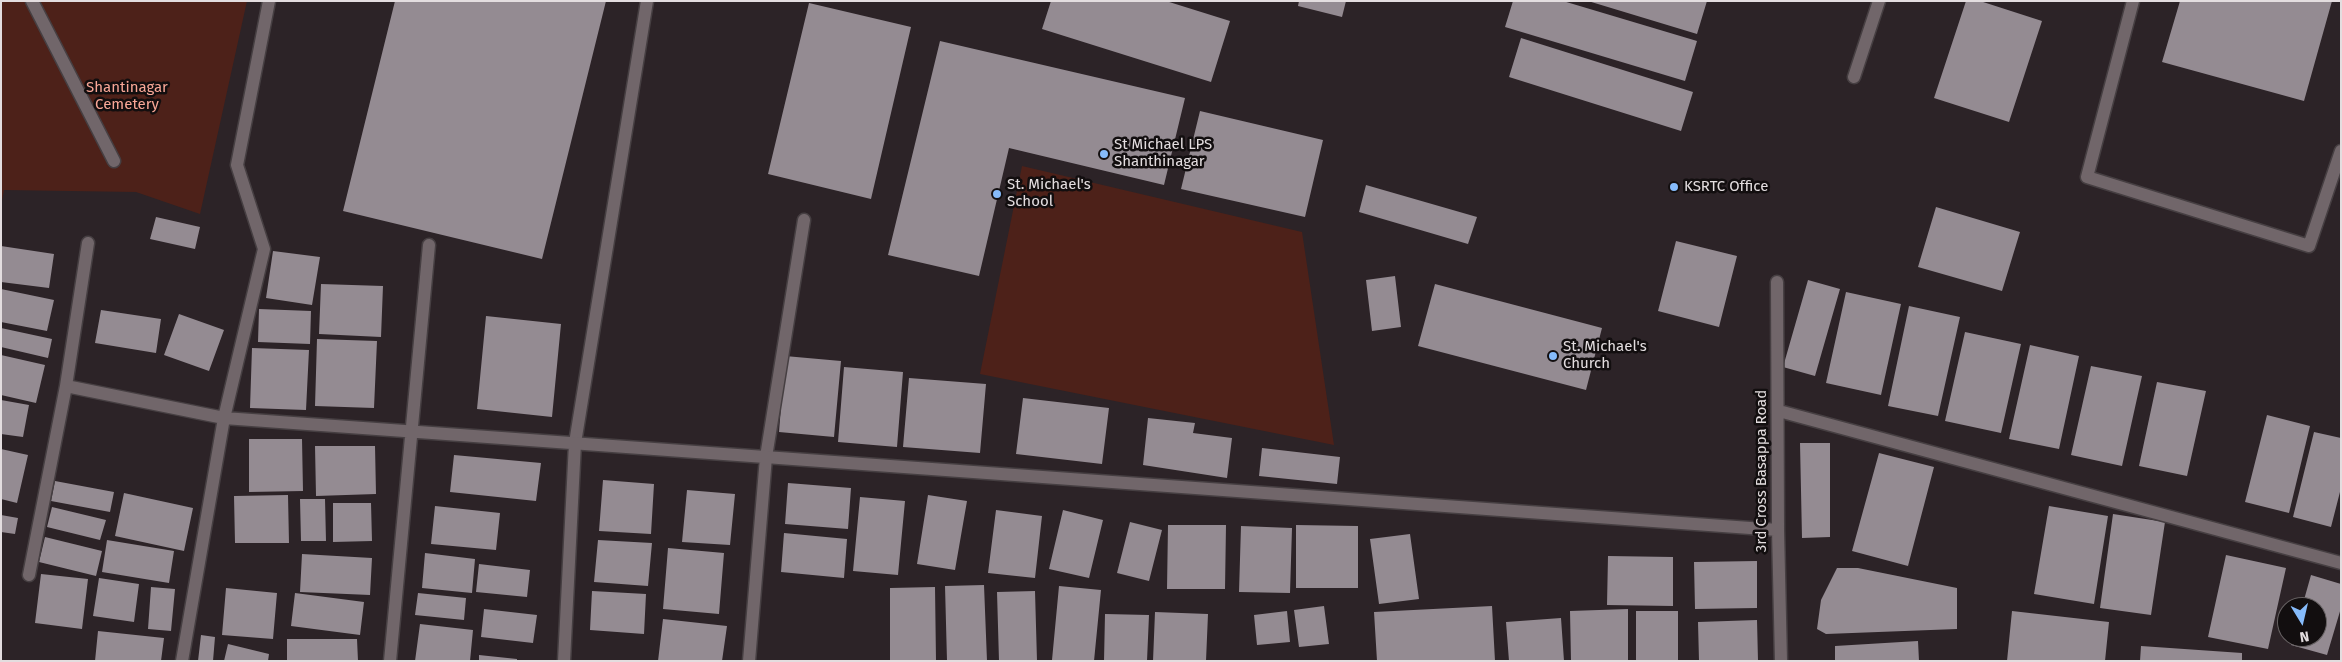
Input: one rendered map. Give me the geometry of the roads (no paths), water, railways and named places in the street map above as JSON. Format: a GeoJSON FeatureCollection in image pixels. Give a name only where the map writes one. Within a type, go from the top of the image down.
{"type":"FeatureCollection","features":[{"type":"Feature","properties":{"kind":"street"},"geometry":{"type":"LineString","coordinates":[[32,1],[114,162]]}},
{"type":"Feature","properties":{"kind":"street"},"geometry":{"type":"LineString","coordinates":[[182,661],[224,418],[264,249],[237,164],[270,1]]}},
{"type":"Feature","properties":{"kind":"street"},"geometry":{"type":"LineString","coordinates":[[564,661],[575,443],[647,1]]}},
{"type":"Feature","properties":{"kind":"street"},"geometry":{"type":"LineString","coordinates":[[1854,77],[1879,1]]}},
{"type":"Feature","properties":{"kind":"street"},"geometry":{"type":"LineString","coordinates":[[2133,1],[2087,177],[2309,246],[2341,151]]}},
{"type":"Feature","properties":{"kind":"street"},"geometry":{"type":"LineString","coordinates":[[749,661],[766,457],[804,220]]}},
{"type":"Feature","properties":{"kind":"street"},"geometry":{"type":"LineString","coordinates":[[29,575],[66,386],[88,243]]}},
{"type":"Feature","properties":{"kind":"street"},"geometry":{"type":"LineString","coordinates":[[390,661],[429,245]]}},
{"type":"Feature","properties":{"kind":"street","name":"3rd Cross Basappa Road"},"geometry":{"type":"LineString","coordinates":[[1777,282],[1778,530],[1781,661]]}},
{"type":"Feature","properties":{"kind":"street"},"geometry":{"type":"LineString","coordinates":[[66,386],[224,418],[1778,530]]}},
{"type":"Feature","properties":{"kind":"street"},"geometry":{"type":"LineString","coordinates":[[1779,411],[2341,564]]}},
{"type":"Feature","properties":{"kind":"place","name":"St Michael LPS Shanthinagar"},"geometry":{"type":"Point","coordinates":[1104,154]}},
{"type":"Feature","properties":{"kind":"place","name":"KSRTC Office"},"geometry":{"type":"Point","coordinates":[1674,187]}},
{"type":"Feature","properties":{"kind":"place","name":"St. Michael's School"},"geometry":{"type":"Point","coordinates":[997,194]}},
{"type":"Feature","properties":{"kind":"place","name":"St. Michael's Church"},"geometry":{"type":"Point","coordinates":[1553,356]}},
{"type":"Feature","properties":{"kind":"park label","name":"Shantinagar Cemetery"},"geometry":{"type":"Point","coordinates":[127,96]}}]}
